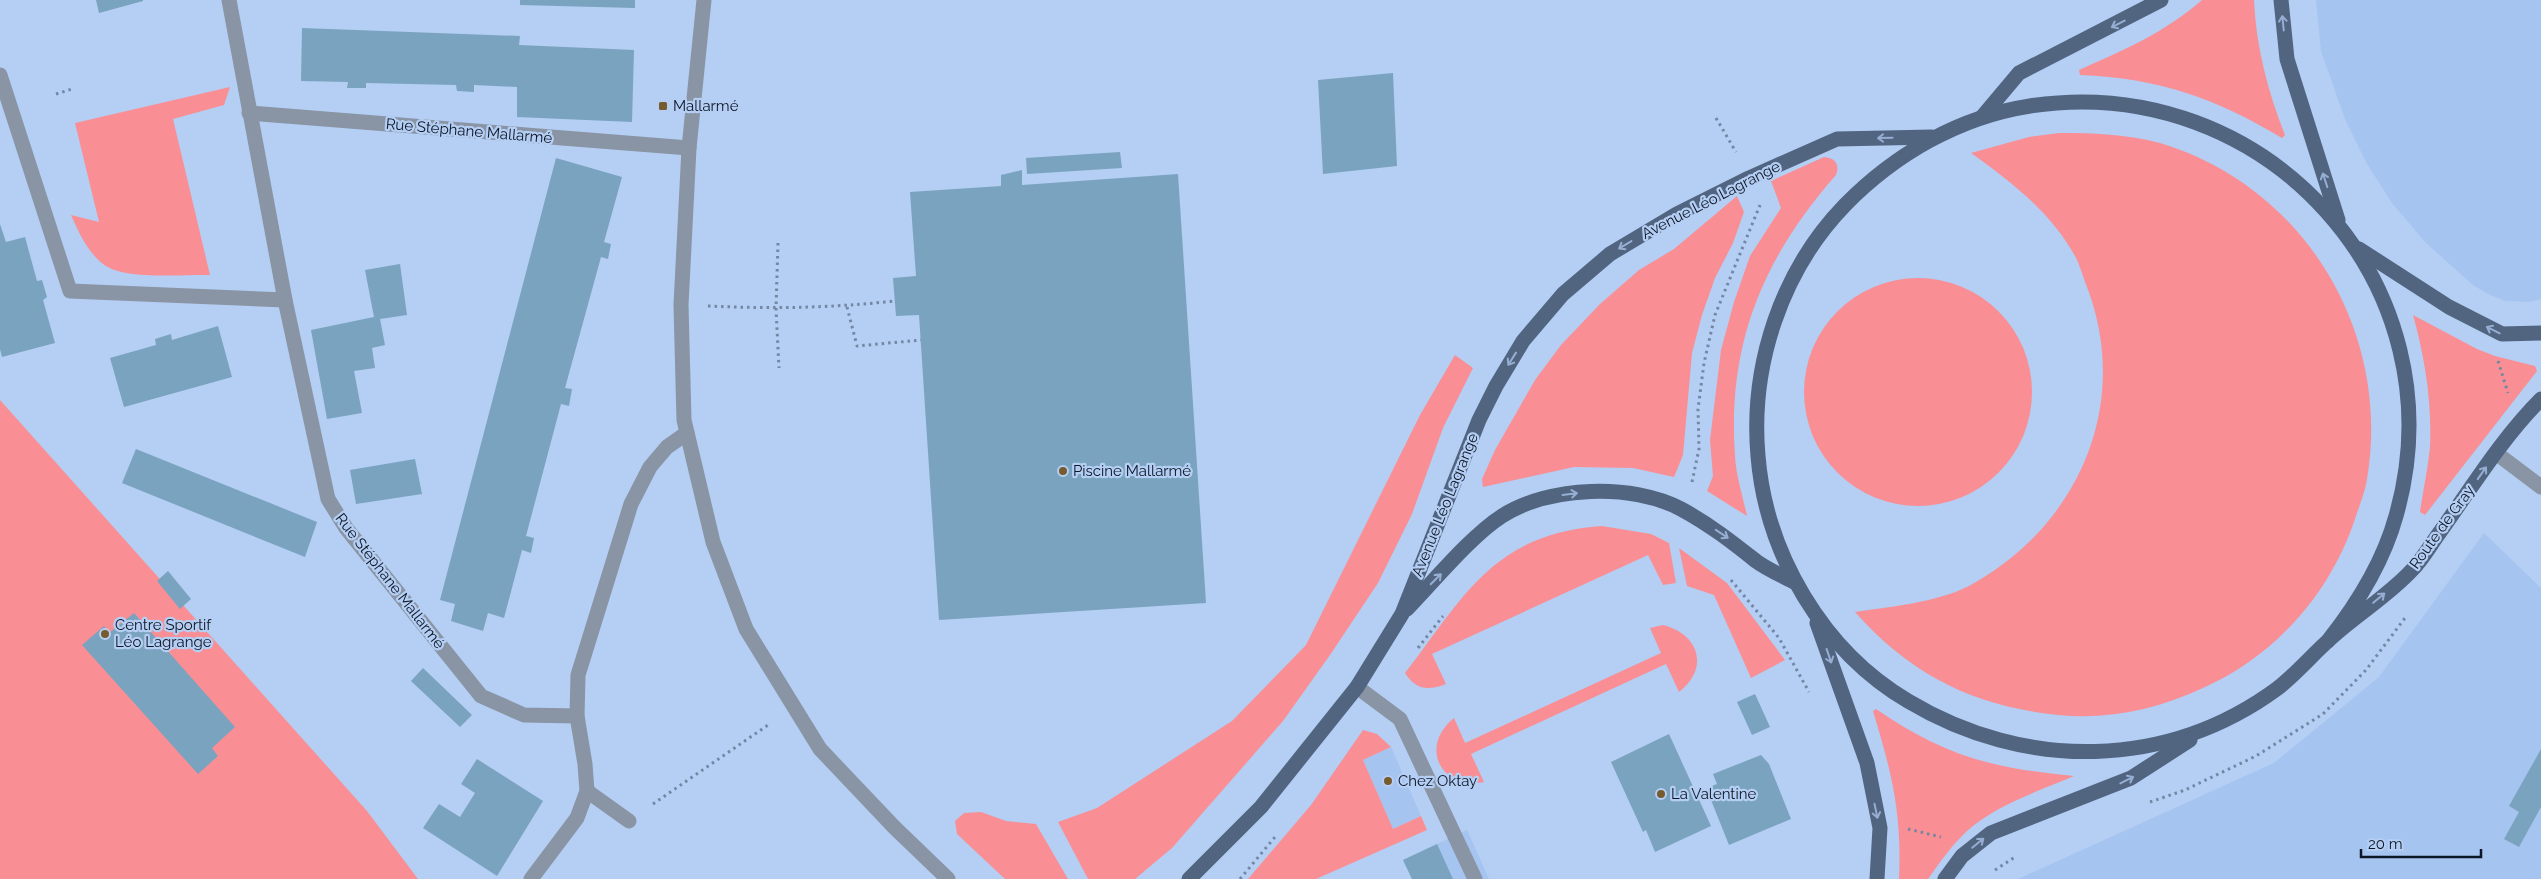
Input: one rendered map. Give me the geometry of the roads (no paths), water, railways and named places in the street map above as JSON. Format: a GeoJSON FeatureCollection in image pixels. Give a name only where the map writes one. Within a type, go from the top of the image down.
{"type":"FeatureCollection","features":[{"type":"Feature","properties":{"kind":"main road"},"geometry":{"type":"LineString","coordinates":[[1982,117],[2019,73],[2161,0]]}},
{"type":"Feature","properties":{"kind":"main road"},"geometry":{"type":"LineString","coordinates":[[2281,0],[2287,59],[2340,226]]}},
{"type":"Feature","properties":{"kind":"main road"},"geometry":{"type":"LineString","coordinates":[[1945,879],[1962,856],[1991,833],[2131,778],[2211,726],[2274,690],[2303,667],[2350,613],[2369,582],[2384,551],[2396,517],[2408,447],[2408,403],[2398,342],[2387,308],[2372,276],[2340,226],[2296,181],[2260,153],[2221,132],[2161,110],[2089,101],[2053,102],[2018,108],[1982,117],[1934,137],[1896,160],[1862,187],[1832,218],[1807,253],[1786,291],[1771,332],[1761,374],[1756,416],[1758,460],[1765,502],[1778,544],[1796,583],[1812,610],[1849,654],[1867,671],[1899,696],[1934,716],[1971,733],[2010,744],[2051,751],[2092,752],[2132,748],[2172,740],[2211,726]]}},
{"type":"Feature","properties":{"kind":"main road","name":"Avenue Léo Lagrange"},"geometry":{"type":"LineString","coordinates":[[1189,879],[1261,807],[1357,687],[1402,614],[1479,420],[1496,386],[1523,341],[1563,294],[1610,254],[1677,214],[1749,178],[1837,139],[1934,137]]}},
{"type":"Feature","properties":{"kind":"main road"},"geometry":{"type":"LineString","coordinates":[[2354,246],[2449,307],[2502,334],[2541,333]]}},
{"type":"Feature","properties":{"kind":"main road","name":"Route de Gray"},"geometry":{"type":"LineString","coordinates":[[2328,640],[2413,570],[2496,453],[2526,414],[2541,399]]}},
{"type":"Feature","properties":{"kind":"main road","name":"Avenue Léo Lagrange"},"geometry":{"type":"LineString","coordinates":[[1402,614],[1481,534],[1502,516],[1526,504],[1559,496],[1590,492],[1638,494],[1680,508],[1726,535],[1757,562],[1796,583]]}},
{"type":"Feature","properties":{"kind":"main road"},"geometry":{"type":"LineString","coordinates":[[1812,610],[1867,763],[1880,828],[1877,879]]}},
{"type":"Feature","properties":{"kind":"street","name":"Rue Stéphane Mallarmé"},"geometry":{"type":"LineString","coordinates":[[229,0],[285,300],[328,499],[346,528],[482,696],[524,715],[577,716]]}},
{"type":"Feature","properties":{"kind":"street"},"geometry":{"type":"LineString","coordinates":[[704,0],[689,148],[681,304],[684,420],[713,542],[746,629],[820,749],[894,827],[948,879]]}},
{"type":"Feature","properties":{"kind":"street"},"geometry":{"type":"LineString","coordinates":[[0,75],[70,291],[285,300]]}},
{"type":"Feature","properties":{"kind":"street","name":"Rue Stéphane Mallarmé"},"geometry":{"type":"LineString","coordinates":[[249,113],[689,148]]}},
{"type":"Feature","properties":{"kind":"street"},"geometry":{"type":"LineString","coordinates":[[531,879],[577,818],[587,791],[585,764],[577,716],[578,676],[630,504],[646,472],[667,447],[687,434]]}},
{"type":"Feature","properties":{"kind":"street"},"geometry":{"type":"LineString","coordinates":[[2496,453],[2541,487]]}},
{"type":"Feature","properties":{"kind":"street"},"geometry":{"type":"LineString","coordinates":[[1357,687],[1400,719],[1475,879]]}},
{"type":"Feature","properties":{"kind":"street"},"geometry":{"type":"LineString","coordinates":[[587,791],[629,821]]}},
{"type":"Feature","properties":{"kind":"place","name":"Mallarmé"},"geometry":{"type":"Point","coordinates":[663,106]}},
{"type":"Feature","properties":{"kind":"place","name":"Piscine Mallarmé"},"geometry":{"type":"Point","coordinates":[1063,471]}},
{"type":"Feature","properties":{"kind":"place","name":"Centre Sportif Léo Lagrange"},"geometry":{"type":"Point","coordinates":[105,634]}},
{"type":"Feature","properties":{"kind":"place","name":"Chez Oktay"},"geometry":{"type":"Point","coordinates":[1388,781]}},
{"type":"Feature","properties":{"kind":"place","name":"La Valentine"},"geometry":{"type":"Point","coordinates":[1661,794]}}]}
